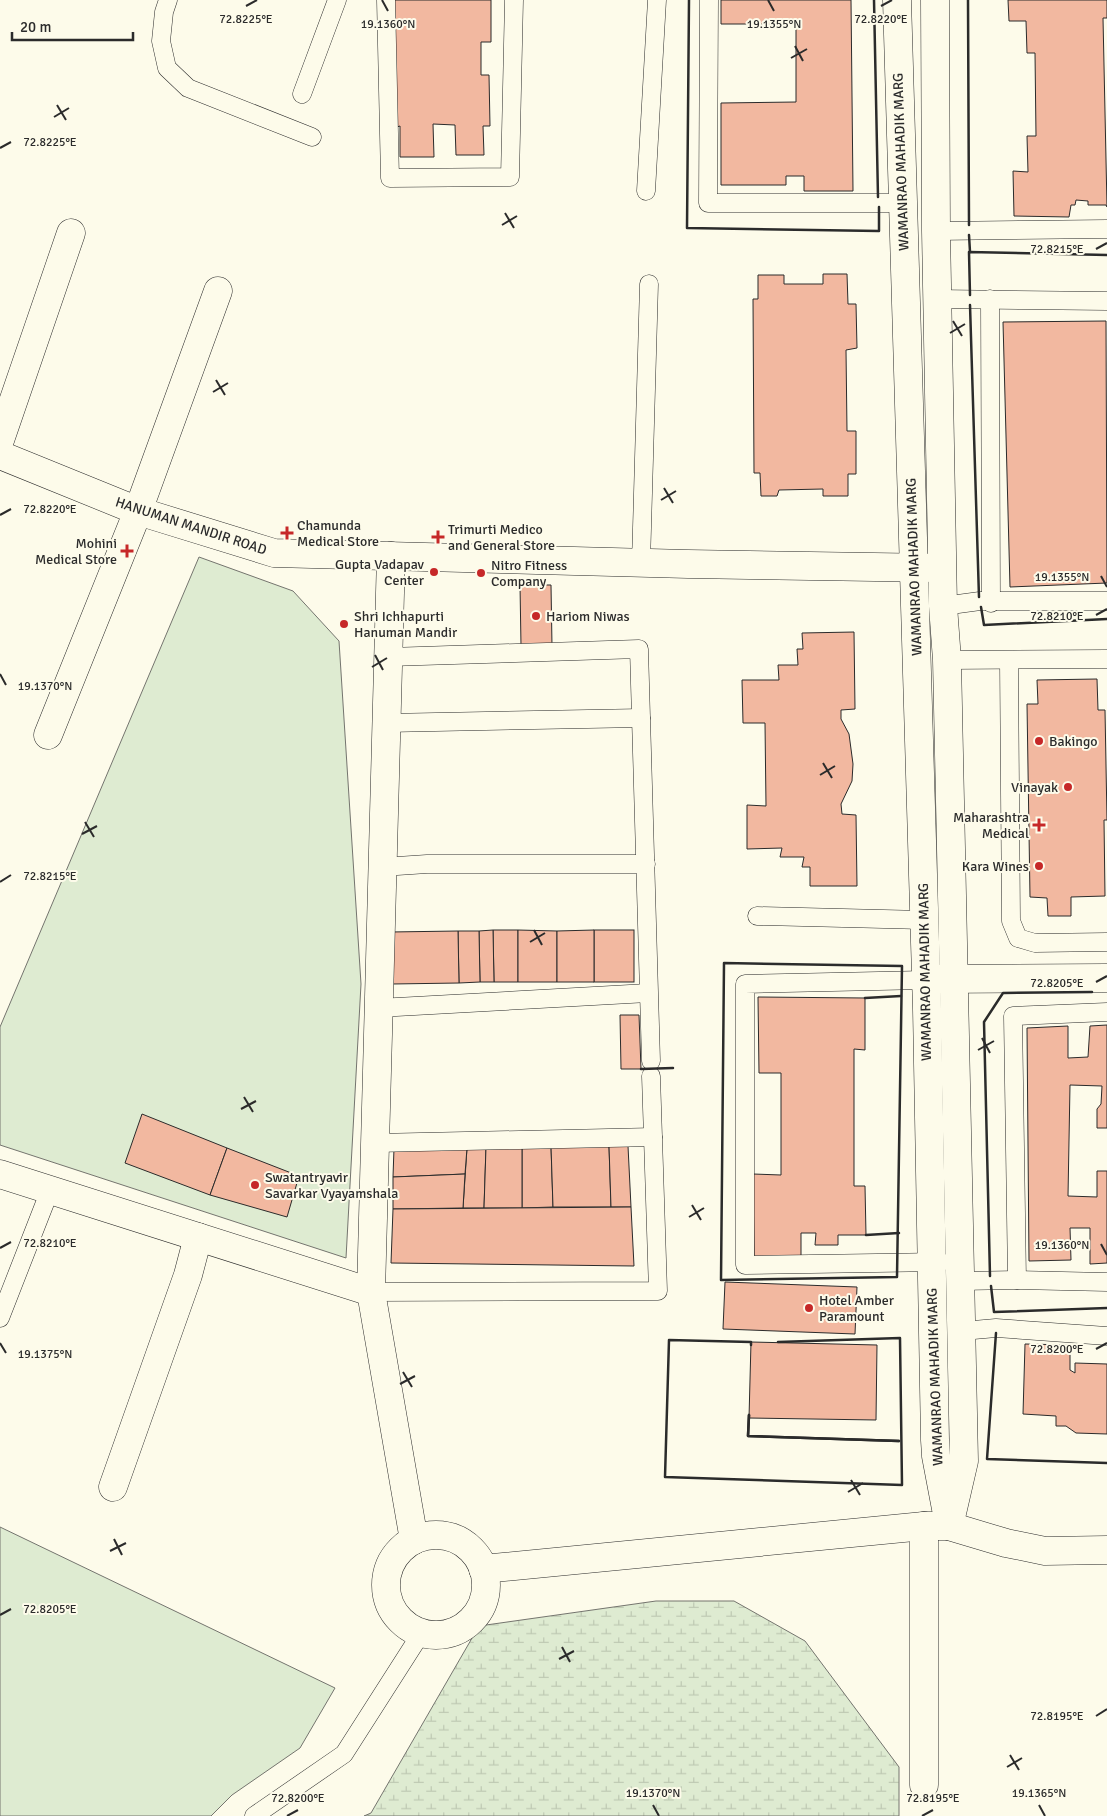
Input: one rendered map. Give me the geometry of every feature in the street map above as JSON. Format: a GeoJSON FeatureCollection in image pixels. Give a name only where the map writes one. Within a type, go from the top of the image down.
{"type":"FeatureCollection","features":[{"type":"Feature","properties":{"kind":"street","name":"WAMANRAO MAHADIK MARG"},"geometry":{"type":"LineString","coordinates":[[897,0],[924,920],[936,1526]]}},
{"type":"Feature","properties":{"kind":"street","name":"WAMANRAO MAHADIK MARG"},"geometry":{"type":"LineString","coordinates":[[935,0],[936,232],[944,568],[943,606],[947,660],[964,1461],[936,1526]]}},
{"type":"Feature","properties":{"kind":"street"},"geometry":{"type":"LineString","coordinates":[[0,440],[71,233]]}},
{"type":"Feature","properties":{"kind":"street"},"geometry":{"type":"LineString","coordinates":[[48,734],[138,512],[218,291]]}},
{"type":"Feature","properties":{"kind":"street","name":"HANUMAN MANDIR ROAD"},"geometry":{"type":"LineString","coordinates":[[0,455],[138,512],[274,553],[641,563],[944,568]]}},
{"type":"Feature","properties":{"kind":"street"},"geometry":{"type":"LineString","coordinates":[[392,556],[371,1292],[414,1540]]}},
{"type":"Feature","properties":{"kind":"street"},"geometry":{"type":"LineString","coordinates":[[925,980],[954,978],[1107,978]]}},
{"type":"Feature","properties":{"kind":"street"},"geometry":{"type":"LineString","coordinates":[[0,1174],[371,1292]]}},
{"type":"Feature","properties":{"kind":"street"},"geometry":{"type":"LineString","coordinates":[[113,1487],[188,1276],[198,1237]]}},
{"type":"Feature","properties":{"kind":"street"},"geometry":{"type":"LineString","coordinates":[[924,1785],[936,1526]]}},
{"type":"Feature","properties":{"kind":"street"},"geometry":{"type":"LineString","coordinates":[[483,1569],[936,1526],[1045,1551],[1107,1550]]}},
{"type":"Feature","properties":{"kind":"street"},"geometry":{"type":"LineString","coordinates":[[435,1535],[460,1541],[470,1548],[483,1569],[486,1592],[482,1604],[467,1624],[447,1634],[434,1635],[412,1628],[392,1608],[386,1589],[389,1566],[396,1555],[414,1540],[435,1535]]}},
{"type":"Feature","properties":{"kind":"lane"},"geometry":{"type":"LineString","coordinates":[[168,0],[164,12],[160,41],[167,68],[188,88],[312,137]]}},
{"type":"Feature","properties":{"kind":"lane"},"geometry":{"type":"LineString","coordinates":[[302,94],[337,0]]}},
{"type":"Feature","properties":{"kind":"lane"},"geometry":{"type":"LineString","coordinates":[[386,0],[390,178],[510,177],[514,0]]}},
{"type":"Feature","properties":{"kind":"lane"},"geometry":{"type":"LineString","coordinates":[[646,190],[657,0]]}},
{"type":"Feature","properties":{"kind":"lane"},"geometry":{"type":"LineString","coordinates":[[709,0],[708,203],[902,202]]}},
{"type":"Feature","properties":{"kind":"lane"},"geometry":{"type":"LineString","coordinates":[[936,232],[1107,229]]}},
{"type":"Feature","properties":{"kind":"lane"},"geometry":{"type":"LineString","coordinates":[[641,563],[649,284]]}},
{"type":"Feature","properties":{"kind":"lane"},"geometry":{"type":"LineString","coordinates":[[938,299],[990,298],[1107,301]]}},
{"type":"Feature","properties":{"kind":"lane"},"geometry":{"type":"LineString","coordinates":[[990,298],[991,603]]}},
{"type":"Feature","properties":{"kind":"lane"},"geometry":{"type":"LineString","coordinates":[[943,606],[980,602],[1107,601]]}},
{"type":"Feature","properties":{"kind":"lane"},"geometry":{"type":"LineString","coordinates":[[371,1292],[658,1291],[639,649],[389,657]]}},
{"type":"Feature","properties":{"kind":"lane"},"geometry":{"type":"LineString","coordinates":[[947,660],[1107,659]]}},
{"type":"Feature","properties":{"kind":"lane"},"geometry":{"type":"LineString","coordinates":[[1009,661],[1011,921],[1018,938],[1035,944],[1107,942]]}},
{"type":"Feature","properties":{"kind":"lane"},"geometry":{"type":"LineString","coordinates":[[386,723],[641,718]]}},
{"type":"Feature","properties":{"kind":"lane"},"geometry":{"type":"LineString","coordinates":[[382,867],[427,864],[646,864]]}},
{"type":"Feature","properties":{"kind":"lane"},"geometry":{"type":"LineString","coordinates":[[757,916],[924,920]]}},
{"type":"Feature","properties":{"kind":"lane"},"geometry":{"type":"LineString","coordinates":[[925,980],[745,984],[745,1265],[931,1262],[959,1272],[1017,1280],[1107,1282]]}},
{"type":"Feature","properties":{"kind":"lane"},"geometry":{"type":"LineString","coordinates":[[378,1008],[648,993]]}},
{"type":"Feature","properties":{"kind":"lane"},"geometry":{"type":"LineString","coordinates":[[1017,1280],[1013,1016],[1107,1012]]}},
{"type":"Feature","properties":{"kind":"lane"},"geometry":{"type":"LineString","coordinates":[[375,1143],[653,1138]]}},
{"type":"Feature","properties":{"kind":"lane"},"geometry":{"type":"LineString","coordinates":[[0,1318],[50,1190]]}},
{"type":"Feature","properties":{"kind":"lane"},"geometry":{"type":"LineString","coordinates":[[962,1331],[996,1328],[1107,1336]]}},
{"type":"Feature","properties":{"kind":"lane"},"geometry":{"type":"LineString","coordinates":[[254,1816],[344,1754],[422,1632]]}},
{"type":"Feature","properties":{"kind":"green space"},"geometry":{"type":"Polygon","coordinates":[[[199,557],[293,591],[339,641],[361,984],[346,1258],[0,1145],[0,1027],[199,557]]]}},
{"type":"Feature","properties":{"kind":"green space"},"geometry":{"type":"Polygon","coordinates":[[[0,1527],[335,1688],[300,1748],[232,1795],[211,1816],[0,1816],[0,1527]]]}},
{"type":"Feature","properties":{"kind":"green space"},"geometry":{"type":"Polygon","coordinates":[[[656,1601],[734,1601],[805,1641],[899,1767],[899,1816],[364,1816],[371,1813],[479,1626],[656,1601]]]}},
{"type":"Feature","properties":{"kind":"building"},"geometry":{"type":"Polygon","coordinates":[[[394,0],[491,0],[491,42],[481,42],[481,75],[489,75],[490,126],[483,126],[484,155],[456,155],[455,125],[433,124],[434,157],[400,157],[400,126],[397,127],[394,0]]]}},
{"type":"Feature","properties":{"kind":"building"},"geometry":{"type":"Polygon","coordinates":[[[721,0],[851,0],[853,191],[804,191],[804,176],[786,176],[786,185],[721,185],[721,103],[796,102],[796,24],[721,24],[721,0]]]}},
{"type":"Feature","properties":{"kind":"building"},"geometry":{"type":"Polygon","coordinates":[[[1008,0],[1107,0],[1107,18],[1103,18],[1107,207],[1106,205],[1088,205],[1088,201],[1076,200],[1075,205],[1071,205],[1069,217],[1014,216],[1013,171],[1028,172],[1027,136],[1036,136],[1035,53],[1027,53],[1026,21],[1009,21],[1008,0]]]}},
{"type":"Feature","properties":{"kind":"building"},"geometry":{"type":"Polygon","coordinates":[[[823,274],[847,274],[848,304],[856,304],[857,348],[846,350],[847,431],[856,431],[856,474],[848,474],[848,496],[823,496],[823,489],[779,490],[777,496],[761,496],[760,473],[754,473],[753,299],[758,299],[758,275],[784,275],[784,284],[823,284],[823,274]]]}},
{"type":"Feature","properties":{"kind":"building"},"geometry":{"type":"Polygon","coordinates":[[[1106,321],[1107,583],[1010,587],[1003,322],[1106,321]]]}},
{"type":"Feature","properties":{"kind":"building","name":"Hariom Niwas"},"geometry":{"type":"Polygon","coordinates":[[[520,585],[551,585],[552,646],[521,646],[520,585]]]}},
{"type":"Feature","properties":{"kind":"building"},"geometry":{"type":"Polygon","coordinates":[[[854,632],[855,709],[841,710],[841,719],[849,734],[853,764],[852,781],[841,804],[842,814],[856,815],[857,886],[810,886],[810,867],[802,867],[804,857],[780,857],[782,848],[747,849],[747,805],[766,806],[765,723],[743,723],[742,680],[779,680],[778,665],[798,665],[797,649],[803,649],[802,633],[854,632]]]}},
{"type":"Feature","properties":{"kind":"building","name":"Vinayak"},"geometry":{"type":"Polygon","coordinates":[[[1097,679],[1098,710],[1105,710],[1107,820],[1104,820],[1105,896],[1071,897],[1071,916],[1048,916],[1047,898],[1030,897],[1027,704],[1038,704],[1037,680],[1097,679]]]}},
{"type":"Feature","properties":{"kind":"building"},"geometry":{"type":"Polygon","coordinates":[[[493,930],[518,930],[518,982],[494,982],[493,930]]]}},
{"type":"Feature","properties":{"kind":"building"},"geometry":{"type":"Polygon","coordinates":[[[493,930],[494,982],[480,982],[479,931],[493,930]]]}},
{"type":"Feature","properties":{"kind":"building"},"geometry":{"type":"Polygon","coordinates":[[[518,930],[557,931],[557,982],[518,982],[518,930]]]}},
{"type":"Feature","properties":{"kind":"building"},"geometry":{"type":"Polygon","coordinates":[[[594,930],[634,930],[634,982],[594,982],[594,930]]]}},
{"type":"Feature","properties":{"kind":"building"},"geometry":{"type":"Polygon","coordinates":[[[594,930],[594,982],[557,982],[557,931],[594,930]]]}},
{"type":"Feature","properties":{"kind":"building"},"geometry":{"type":"Polygon","coordinates":[[[458,931],[479,931],[480,982],[459,983],[458,931]]]}},
{"type":"Feature","properties":{"kind":"building"},"geometry":{"type":"Polygon","coordinates":[[[458,931],[459,983],[392,984],[390,932],[458,931]]]}},
{"type":"Feature","properties":{"kind":"building"},"geometry":{"type":"Polygon","coordinates":[[[758,997],[865,998],[865,1050],[854,1049],[854,1186],[865,1186],[866,1235],[838,1235],[838,1245],[815,1245],[816,1233],[801,1233],[801,1257],[754,1257],[753,1174],[781,1175],[781,1073],[759,1073],[758,997]]]}},
{"type":"Feature","properties":{"kind":"building"},"geometry":{"type":"Polygon","coordinates":[[[620,1015],[639,1015],[641,1069],[621,1069],[620,1015]]]}},
{"type":"Feature","properties":{"kind":"building"},"geometry":{"type":"Polygon","coordinates":[[[1107,1025],[1107,1128],[1097,1128],[1097,1109],[1101,1104],[1102,1086],[1070,1085],[1068,1196],[1097,1197],[1097,1171],[1107,1171],[1107,1263],[1090,1264],[1090,1228],[1070,1228],[1071,1260],[1029,1261],[1027,1028],[1068,1026],[1068,1058],[1088,1057],[1090,1026],[1107,1025]]]}},
{"type":"Feature","properties":{"kind":"building"},"geometry":{"type":"Polygon","coordinates":[[[142,1114],[227,1148],[210,1195],[125,1163],[142,1114]]]}},
{"type":"Feature","properties":{"kind":"building"},"geometry":{"type":"Polygon","coordinates":[[[551,1146],[553,1207],[522,1208],[522,1147],[551,1146]]]}},
{"type":"Feature","properties":{"kind":"building"},"geometry":{"type":"Polygon","coordinates":[[[551,1146],[609,1146],[611,1207],[553,1207],[551,1146]]]}},
{"type":"Feature","properties":{"kind":"building"},"geometry":{"type":"Polygon","coordinates":[[[609,1146],[628,1146],[631,1207],[611,1207],[609,1146]]]}},
{"type":"Feature","properties":{"kind":"building"},"geometry":{"type":"Polygon","coordinates":[[[486,1147],[484,1208],[463,1208],[467,1148],[486,1147]]]}},
{"type":"Feature","properties":{"kind":"building"},"geometry":{"type":"Polygon","coordinates":[[[486,1147],[522,1147],[522,1208],[484,1208],[486,1147]]]}},
{"type":"Feature","properties":{"kind":"building","name":"Swatantryavir Savarkar Vyayamshala"},"geometry":{"type":"Polygon","coordinates":[[[227,1148],[299,1176],[287,1217],[210,1195],[227,1148]]]}},
{"type":"Feature","properties":{"kind":"building"},"geometry":{"type":"Polygon","coordinates":[[[394,1148],[467,1148],[465,1174],[393,1177],[394,1148]]]}},
{"type":"Feature","properties":{"kind":"building"},"geometry":{"type":"Polygon","coordinates":[[[465,1174],[463,1208],[393,1209],[393,1177],[465,1174]]]}},
{"type":"Feature","properties":{"kind":"building"},"geometry":{"type":"Polygon","coordinates":[[[631,1207],[634,1266],[391,1263],[393,1209],[631,1207]]]}},
{"type":"Feature","properties":{"kind":"building"},"geometry":{"type":"Polygon","coordinates":[[[725,1282],[857,1287],[855,1334],[723,1329],[725,1282]]]}},
{"type":"Feature","properties":{"kind":"building"},"geometry":{"type":"Polygon","coordinates":[[[751,1342],[877,1345],[876,1420],[749,1418],[751,1342]]]}},
{"type":"Feature","properties":{"kind":"building"},"geometry":{"type":"Polygon","coordinates":[[[1025,1344],[1070,1345],[1070,1370],[1075,1373],[1075,1363],[1107,1364],[1107,1434],[1076,1433],[1066,1426],[1056,1426],[1056,1416],[1023,1414],[1025,1344]]]}},
{"type":"Feature","properties":{"kind":"wall"},"geometry":{"type":"LineString","coordinates":[[689,0],[687,228],[879,231],[879,207]]}},
{"type":"Feature","properties":{"kind":"wall"},"geometry":{"type":"LineString","coordinates":[[874,0],[878,197]]}},
{"type":"Feature","properties":{"kind":"wall"},"geometry":{"type":"LineString","coordinates":[[968,0],[969,225]]}},
{"type":"Feature","properties":{"kind":"wall"},"geometry":{"type":"LineString","coordinates":[[969,235],[970,252]]}},
{"type":"Feature","properties":{"kind":"wall"},"geometry":{"type":"LineString","coordinates":[[970,295],[969,252],[1107,255]]}},
{"type":"Feature","properties":{"kind":"wall"},"geometry":{"type":"LineString","coordinates":[[970,305],[979,597]]}},
{"type":"Feature","properties":{"kind":"wall"},"geometry":{"type":"LineString","coordinates":[[981,607],[984,625],[1107,619]]}},
{"type":"Feature","properties":{"kind":"wall"},"geometry":{"type":"LineString","coordinates":[[724,963],[902,966],[897,1277],[721,1280],[724,963]]}},
{"type":"Feature","properties":{"kind":"wall"},"geometry":{"type":"LineString","coordinates":[[990,1276],[984,1022],[1003,993],[1092,992]]}},
{"type":"Feature","properties":{"kind":"wall"},"geometry":{"type":"LineString","coordinates":[[865,998],[901,996]]}},
{"type":"Feature","properties":{"kind":"wall"},"geometry":{"type":"LineString","coordinates":[[641,1069],[673,1068]]}},
{"type":"Feature","properties":{"kind":"wall"},"geometry":{"type":"LineString","coordinates":[[866,1235],[899,1233]]}},
{"type":"Feature","properties":{"kind":"wall"},"geometry":{"type":"LineString","coordinates":[[991,1286],[994,1312],[1107,1308]]}},
{"type":"Feature","properties":{"kind":"wall"},"geometry":{"type":"LineString","coordinates":[[996,1333],[987,1459],[1107,1463]]}},
{"type":"Feature","properties":{"kind":"wall"},"geometry":{"type":"LineString","coordinates":[[751,1345],[751,1342],[669,1340],[665,1477],[902,1485],[900,1338],[778,1342]]}},
{"type":"Feature","properties":{"kind":"wall"},"geometry":{"type":"LineString","coordinates":[[749,1415],[748,1436],[899,1441]]}},
{"type":"Feature","properties":{"kind":"wall"},"geometry":{"type":"LineString","coordinates":[[749,1415],[748,1436],[899,1441]]}},
{"type":"Feature","properties":{"kind":"place","name":"Chamunda Medical Store"},"geometry":{"type":"Point","coordinates":[287,533]}},
{"type":"Feature","properties":{"kind":"place","name":"Trimurti Medico and General Store"},"geometry":{"type":"Point","coordinates":[438,537]}},
{"type":"Feature","properties":{"kind":"place","name":"Mohini Medical Store"},"geometry":{"type":"Point","coordinates":[127,551]}},
{"type":"Feature","properties":{"kind":"place","name":"Gupta Vadapav Center"},"geometry":{"type":"Point","coordinates":[434,572]}},
{"type":"Feature","properties":{"kind":"place","name":"Nitro Fitness Company"},"geometry":{"type":"Point","coordinates":[481,573]}},
{"type":"Feature","properties":{"kind":"place","name":"Hariom Niwas"},"geometry":{"type":"Point","coordinates":[536,616]}},
{"type":"Feature","properties":{"kind":"place","name":"Shri Ichhapurti Hanuman Mandir"},"geometry":{"type":"Point","coordinates":[344,624]}},
{"type":"Feature","properties":{"kind":"place","name":"Bakingo"},"geometry":{"type":"Point","coordinates":[1039,741]}},
{"type":"Feature","properties":{"kind":"place","name":"Vinayak"},"geometry":{"type":"Point","coordinates":[1068,787]}},
{"type":"Feature","properties":{"kind":"place","name":"Maharashtra Medical"},"geometry":{"type":"Point","coordinates":[1039,825]}},
{"type":"Feature","properties":{"kind":"place","name":"Kara Wines"},"geometry":{"type":"Point","coordinates":[1039,866]}},
{"type":"Feature","properties":{"kind":"place","name":"Swatantryavir Savarkar Vyayamshala"},"geometry":{"type":"Point","coordinates":[255,1185]}},
{"type":"Feature","properties":{"kind":"place","name":"Hotel Amber Paramount"},"geometry":{"type":"Point","coordinates":[809,1308]}}]}
